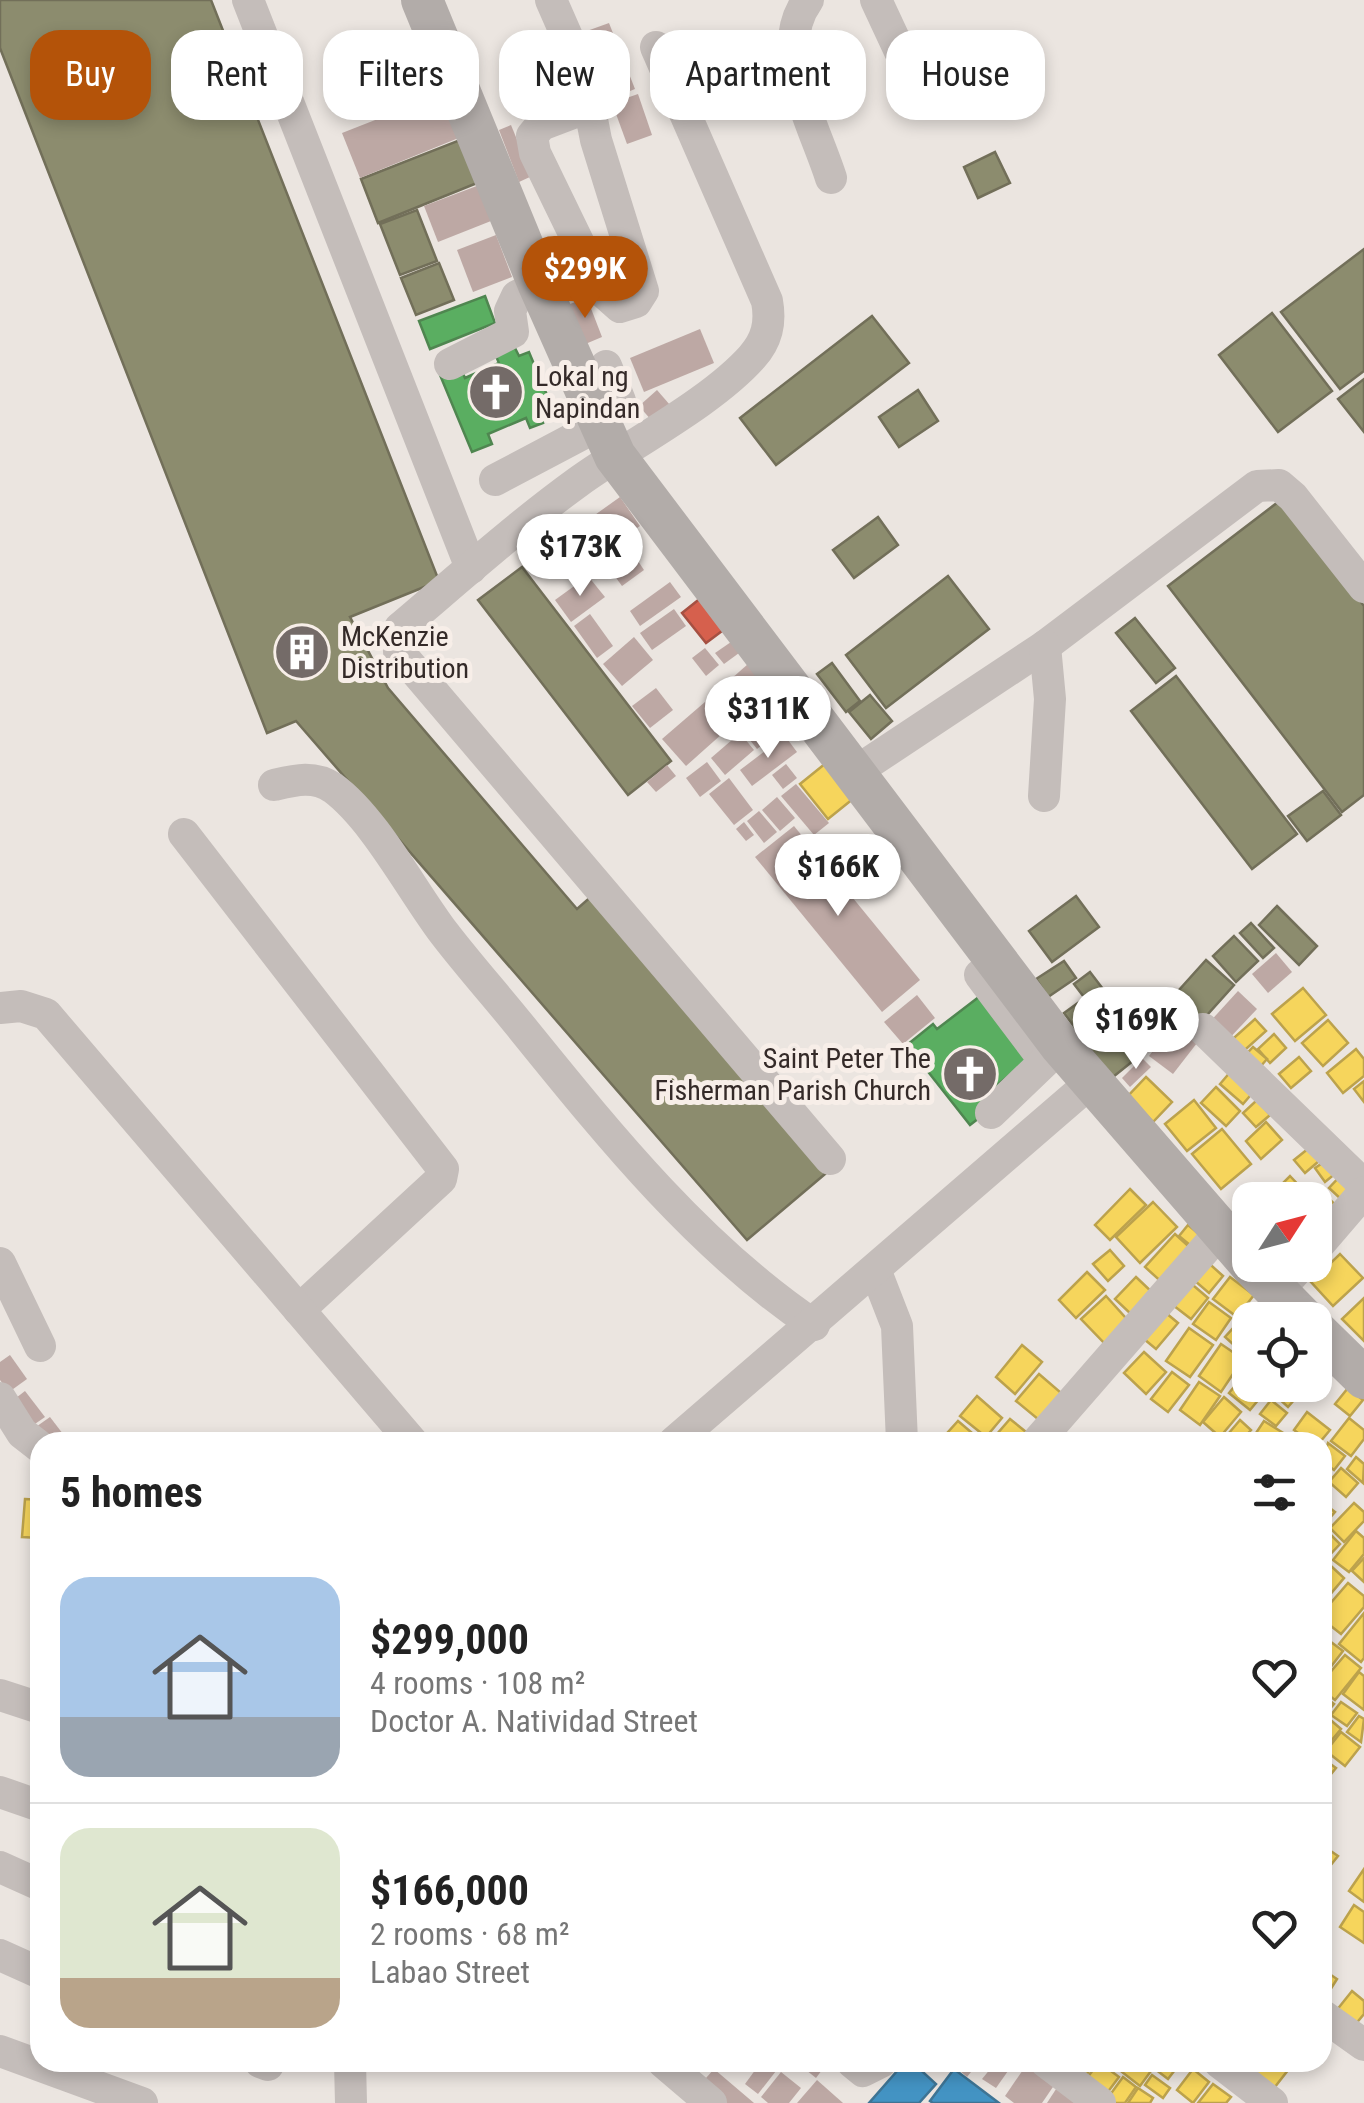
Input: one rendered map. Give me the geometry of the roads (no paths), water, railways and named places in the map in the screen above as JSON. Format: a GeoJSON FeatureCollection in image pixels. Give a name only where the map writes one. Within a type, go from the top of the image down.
{"type":"FeatureCollection","features":[{"type":"Feature","properties":{"kind":"main road"},"geometry":{"type":"LineString","coordinates":[[422,0],[539,285],[604,431],[778,690],[854,772],[979,976],[1052,1053],[1090,1083],[1232,1242]]}},
{"type":"Feature","properties":{"kind":"main road"},"geometry":{"type":"LineString","coordinates":[[1332,1347],[1364,1378]]}},
{"type":"Feature","properties":{"kind":"street"},"geometry":{"type":"LineString","coordinates":[[248,0],[471,568]]}},
{"type":"Feature","properties":{"kind":"street"},"geometry":{"type":"LineString","coordinates":[[551,0],[564,30]]}},
{"type":"Feature","properties":{"kind":"street"},"geometry":{"type":"LineString","coordinates":[[808,0],[797,16],[790,40],[831,178]]}},
{"type":"Feature","properties":{"kind":"street"},"geometry":{"type":"LineString","coordinates":[[876,0],[890,30]]}},
{"type":"Feature","properties":{"kind":"street"},"geometry":{"type":"LineString","coordinates":[[590,106],[596,140],[643,291],[636,302],[620,306],[602,290],[535,153],[532,136],[541,125],[590,106]]}},
{"type":"Feature","properties":{"kind":"street"},"geometry":{"type":"LineString","coordinates":[[496,480],[726,380],[752,357],[770,320],[768,301],[688,120]]}},
{"type":"Feature","properties":{"kind":"street"},"geometry":{"type":"LineString","coordinates":[[450,364],[513,332],[510,312],[517,296],[539,285]]}},
{"type":"Feature","properties":{"kind":"street"},"geometry":{"type":"LineString","coordinates":[[606,366],[620,401],[604,431],[471,568],[400,628],[399,652],[830,1159]]}},
{"type":"Feature","properties":{"kind":"street"},"geometry":{"type":"LineString","coordinates":[[854,772],[1045,646],[1257,486],[1269,483],[1293,497],[1364,587]]}},
{"type":"Feature","properties":{"kind":"street"},"geometry":{"type":"LineString","coordinates":[[1044,796],[1050,699],[1045,646]]}},
{"type":"Feature","properties":{"kind":"street"},"geometry":{"type":"LineString","coordinates":[[274,785],[301,779],[334,789],[392,856],[443,932],[614,1142],[782,1303],[814,1324]]}},
{"type":"Feature","properties":{"kind":"street"},"geometry":{"type":"LineString","coordinates":[[184,834],[443,1169],[441,1179],[299,1310]]}},
{"type":"Feature","properties":{"kind":"street"},"geometry":{"type":"LineString","coordinates":[[0,1008],[21,1006],[46,1014],[403,1432]]}},
{"type":"Feature","properties":{"kind":"street"},"geometry":{"type":"LineString","coordinates":[[1203,1029],[1364,1189],[1332,1228]]}},
{"type":"Feature","properties":{"kind":"street"},"geometry":{"type":"LineString","coordinates":[[991,1113],[1052,1053]]}},
{"type":"Feature","properties":{"kind":"street"},"geometry":{"type":"LineString","coordinates":[[686,1432],[876,1272],[1090,1083]]}},
{"type":"Feature","properties":{"kind":"street"},"geometry":{"type":"LineString","coordinates":[[1047,1432],[1220,1232]]}},
{"type":"Feature","properties":{"kind":"street"},"geometry":{"type":"LineString","coordinates":[[0,1264],[40,1346]]}},
{"type":"Feature","properties":{"kind":"street"},"geometry":{"type":"LineString","coordinates":[[876,1272],[896,1326],[901,1432]]}},
{"type":"Feature","properties":{"kind":"street"},"geometry":{"type":"LineString","coordinates":[[0,1398],[21,1444]]}},
{"type":"Feature","properties":{"kind":"street"},"geometry":{"type":"LineString","coordinates":[[0,1695],[30,1705]]}},
{"type":"Feature","properties":{"kind":"street"},"geometry":{"type":"LineString","coordinates":[[0,1792],[30,1802]]}},
{"type":"Feature","properties":{"kind":"street"},"geometry":{"type":"LineString","coordinates":[[0,1868],[30,1881]]}},
{"type":"Feature","properties":{"kind":"street"},"geometry":{"type":"LineString","coordinates":[[0,1955],[30,1968]]}},
{"type":"Feature","properties":{"kind":"street"},"geometry":{"type":"LineString","coordinates":[[1332,2022],[1364,2046]]}},
{"type":"Feature","properties":{"kind":"street"},"geometry":{"type":"LineString","coordinates":[[0,2051],[30,2062]]}},
{"type":"Feature","properties":{"kind":"street"},"geometry":{"type":"LineString","coordinates":[[57,2072],[142,2103]]}},
{"type":"Feature","properties":{"kind":"street"},"geometry":{"type":"LineString","coordinates":[[350,2072],[351,2103]]}},
{"type":"Feature","properties":{"kind":"street"},"geometry":{"type":"LineString","coordinates":[[1059,2072],[1100,2103]]}},
{"type":"Feature","properties":{"kind":"street"},"geometry":{"type":"LineString","coordinates":[[1231,2072],[1272,2103]]}},
{"type":"Feature","properties":{"kind":"street"},"geometry":{"type":"LineString","coordinates":[[677,2082],[711,2103]]}},
{"type":"Feature","properties":{"kind":"place","name":"Lokal ng Napindan"},"geometry":{"type":"Point","coordinates":[496,392]}},
{"type":"Feature","properties":{"kind":"place","name":"McKenzie Distribution"},"geometry":{"type":"Point","coordinates":[302,652]}},
{"type":"Feature","properties":{"kind":"place","name":"Saint Peter The Fisherman Parish Church"},"geometry":{"type":"Point","coordinates":[970,1074]}}]}
